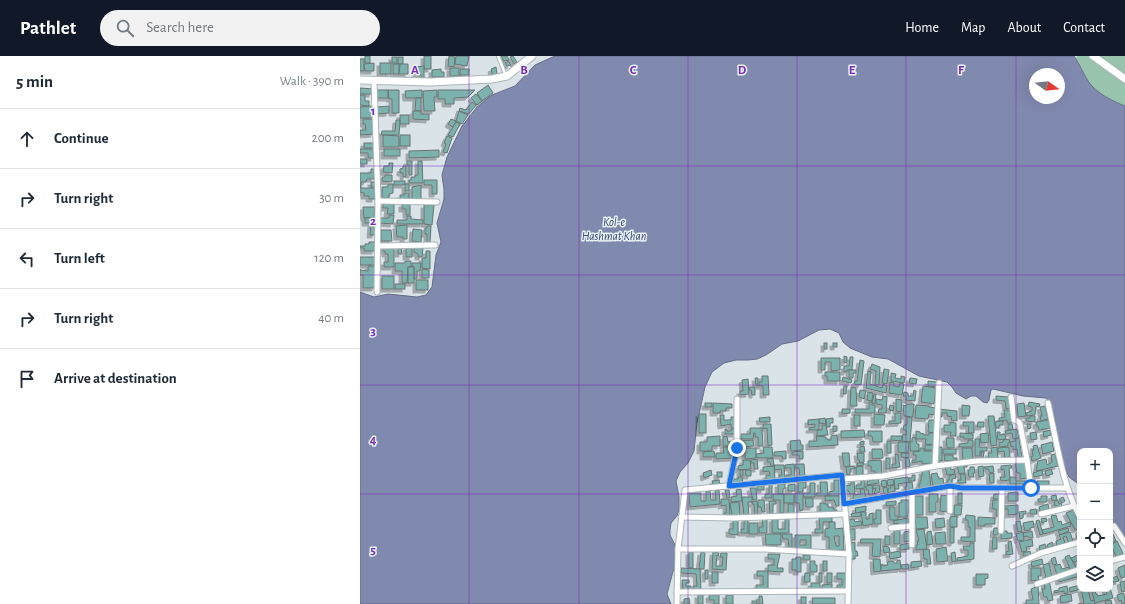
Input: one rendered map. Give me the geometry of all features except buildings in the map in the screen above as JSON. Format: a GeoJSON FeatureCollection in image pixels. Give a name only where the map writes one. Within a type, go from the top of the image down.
{"type":"FeatureCollection","features":[{"type":"Feature","properties":{"kind":"street"},"geometry":{"type":"LineString","coordinates":[[360,80],[430,82],[492,79],[507,76],[532,56]]}},
{"type":"Feature","properties":{"kind":"street"},"geometry":{"type":"LineString","coordinates":[[1093,56],[1125,79]]}},
{"type":"Feature","properties":{"kind":"street"},"geometry":{"type":"LineString","coordinates":[[374,81],[378,200],[377,292]]}},
{"type":"Feature","properties":{"kind":"street"},"geometry":{"type":"LineString","coordinates":[[378,200],[437,202]]}},
{"type":"Feature","properties":{"kind":"street"},"geometry":{"type":"LineString","coordinates":[[378,246],[435,245]]}},
{"type":"Feature","properties":{"kind":"street"},"geometry":{"type":"LineString","coordinates":[[935,466],[939,383]]}},
{"type":"Feature","properties":{"kind":"street"},"geometry":{"type":"LineString","coordinates":[[1011,397],[1014,420],[1020,424],[1031,488]]}},
{"type":"Feature","properties":{"kind":"street"},"geometry":{"type":"LineString","coordinates":[[729,486],[737,448],[737,399]]}},
{"type":"Feature","properties":{"kind":"street"},"geometry":{"type":"LineString","coordinates":[[1048,403],[1067,488],[1077,512]]}},
{"type":"Feature","properties":{"kind":"street"},"geometry":{"type":"LineString","coordinates":[[843,480],[883,476],[935,466],[977,461],[1027,460]]}},
{"type":"Feature","properties":{"kind":"street"},"geometry":{"type":"LineString","coordinates":[[677,604],[678,549],[685,490],[842,475],[849,554],[848,604]]}},
{"type":"Feature","properties":{"kind":"street"},"geometry":{"type":"LineString","coordinates":[[844,504],[950,486],[962,488],[1067,488]]}},
{"type":"Feature","properties":{"kind":"street"},"geometry":{"type":"LineString","coordinates":[[950,486],[950,511]]}},
{"type":"Feature","properties":{"kind":"street"},"geometry":{"type":"LineString","coordinates":[[1001,531],[1002,488]]}},
{"type":"Feature","properties":{"kind":"street"},"geometry":{"type":"LineString","coordinates":[[912,492],[912,544]]}},
{"type":"Feature","properties":{"kind":"street"},"geometry":{"type":"LineString","coordinates":[[1041,514],[1074,506]]}},
{"type":"Feature","properties":{"kind":"street"},"geometry":{"type":"LineString","coordinates":[[681,517],[732,518],[846,514]]}},
{"type":"Feature","properties":{"kind":"street"},"geometry":{"type":"LineString","coordinates":[[891,528],[912,526]]}},
{"type":"Feature","properties":{"kind":"street"},"geometry":{"type":"LineString","coordinates":[[1113,526],[1125,543]]}},
{"type":"Feature","properties":{"kind":"street"},"geometry":{"type":"LineString","coordinates":[[1012,566],[1041,553],[1077,543]]}},
{"type":"Feature","properties":{"kind":"street"},"geometry":{"type":"LineString","coordinates":[[678,549],[764,549],[849,554]]}},
{"type":"Feature","properties":{"kind":"street"},"geometry":{"type":"LineString","coordinates":[[1113,560],[1125,557]]}},
{"type":"Feature","properties":{"kind":"street"},"geometry":{"type":"LineString","coordinates":[[1037,584],[1077,570]]}},
{"type":"Feature","properties":{"kind":"street"},"geometry":{"type":"LineString","coordinates":[[677,592],[848,592]]}},
{"type":"Feature","properties":{"kind":"lane"},"geometry":{"type":"LineString","coordinates":[[498,56],[507,76]]}},
{"type":"Feature","properties":{"kind":"green space"},"geometry":{"type":"Polygon","coordinates":[[[1077,56],[1125,56],[1125,106],[1105,96],[1091,85],[1076,58],[1077,56]]]}},
{"type":"Feature","properties":{"kind":"water","name":"Kol-e Hashmat Khan"},"geometry":{"type":"Polygon","coordinates":[[[555,56],[1074,56],[1088,81],[1095,89],[1110,99],[1125,106],[1125,537],[1117,527],[1113,525],[1113,448],[1077,448],[1077,483],[1069,477],[1059,453],[1053,409],[1046,398],[1023,396],[993,389],[991,390],[987,403],[983,402],[976,396],[971,396],[966,399],[956,393],[947,382],[919,376],[888,359],[872,357],[850,348],[843,342],[839,333],[830,329],[819,330],[798,341],[782,344],[766,355],[757,359],[736,360],[724,363],[712,372],[705,387],[697,423],[694,451],[688,463],[680,472],[676,481],[679,497],[679,509],[677,516],[671,523],[670,530],[670,535],[675,545],[675,564],[667,594],[671,604],[360,604],[360,292],[374,297],[388,294],[417,297],[426,295],[432,287],[436,255],[441,242],[437,223],[444,199],[442,175],[447,157],[462,126],[477,107],[492,95],[515,86],[535,65],[555,56]]]}},
{"type":"Feature","properties":{"kind":"route"},"geometry":{"type":"LineString","coordinates":[[737,448],[729,486],[842,475],[844,504],[950,486],[962,488],[1031,488]]}}]}
